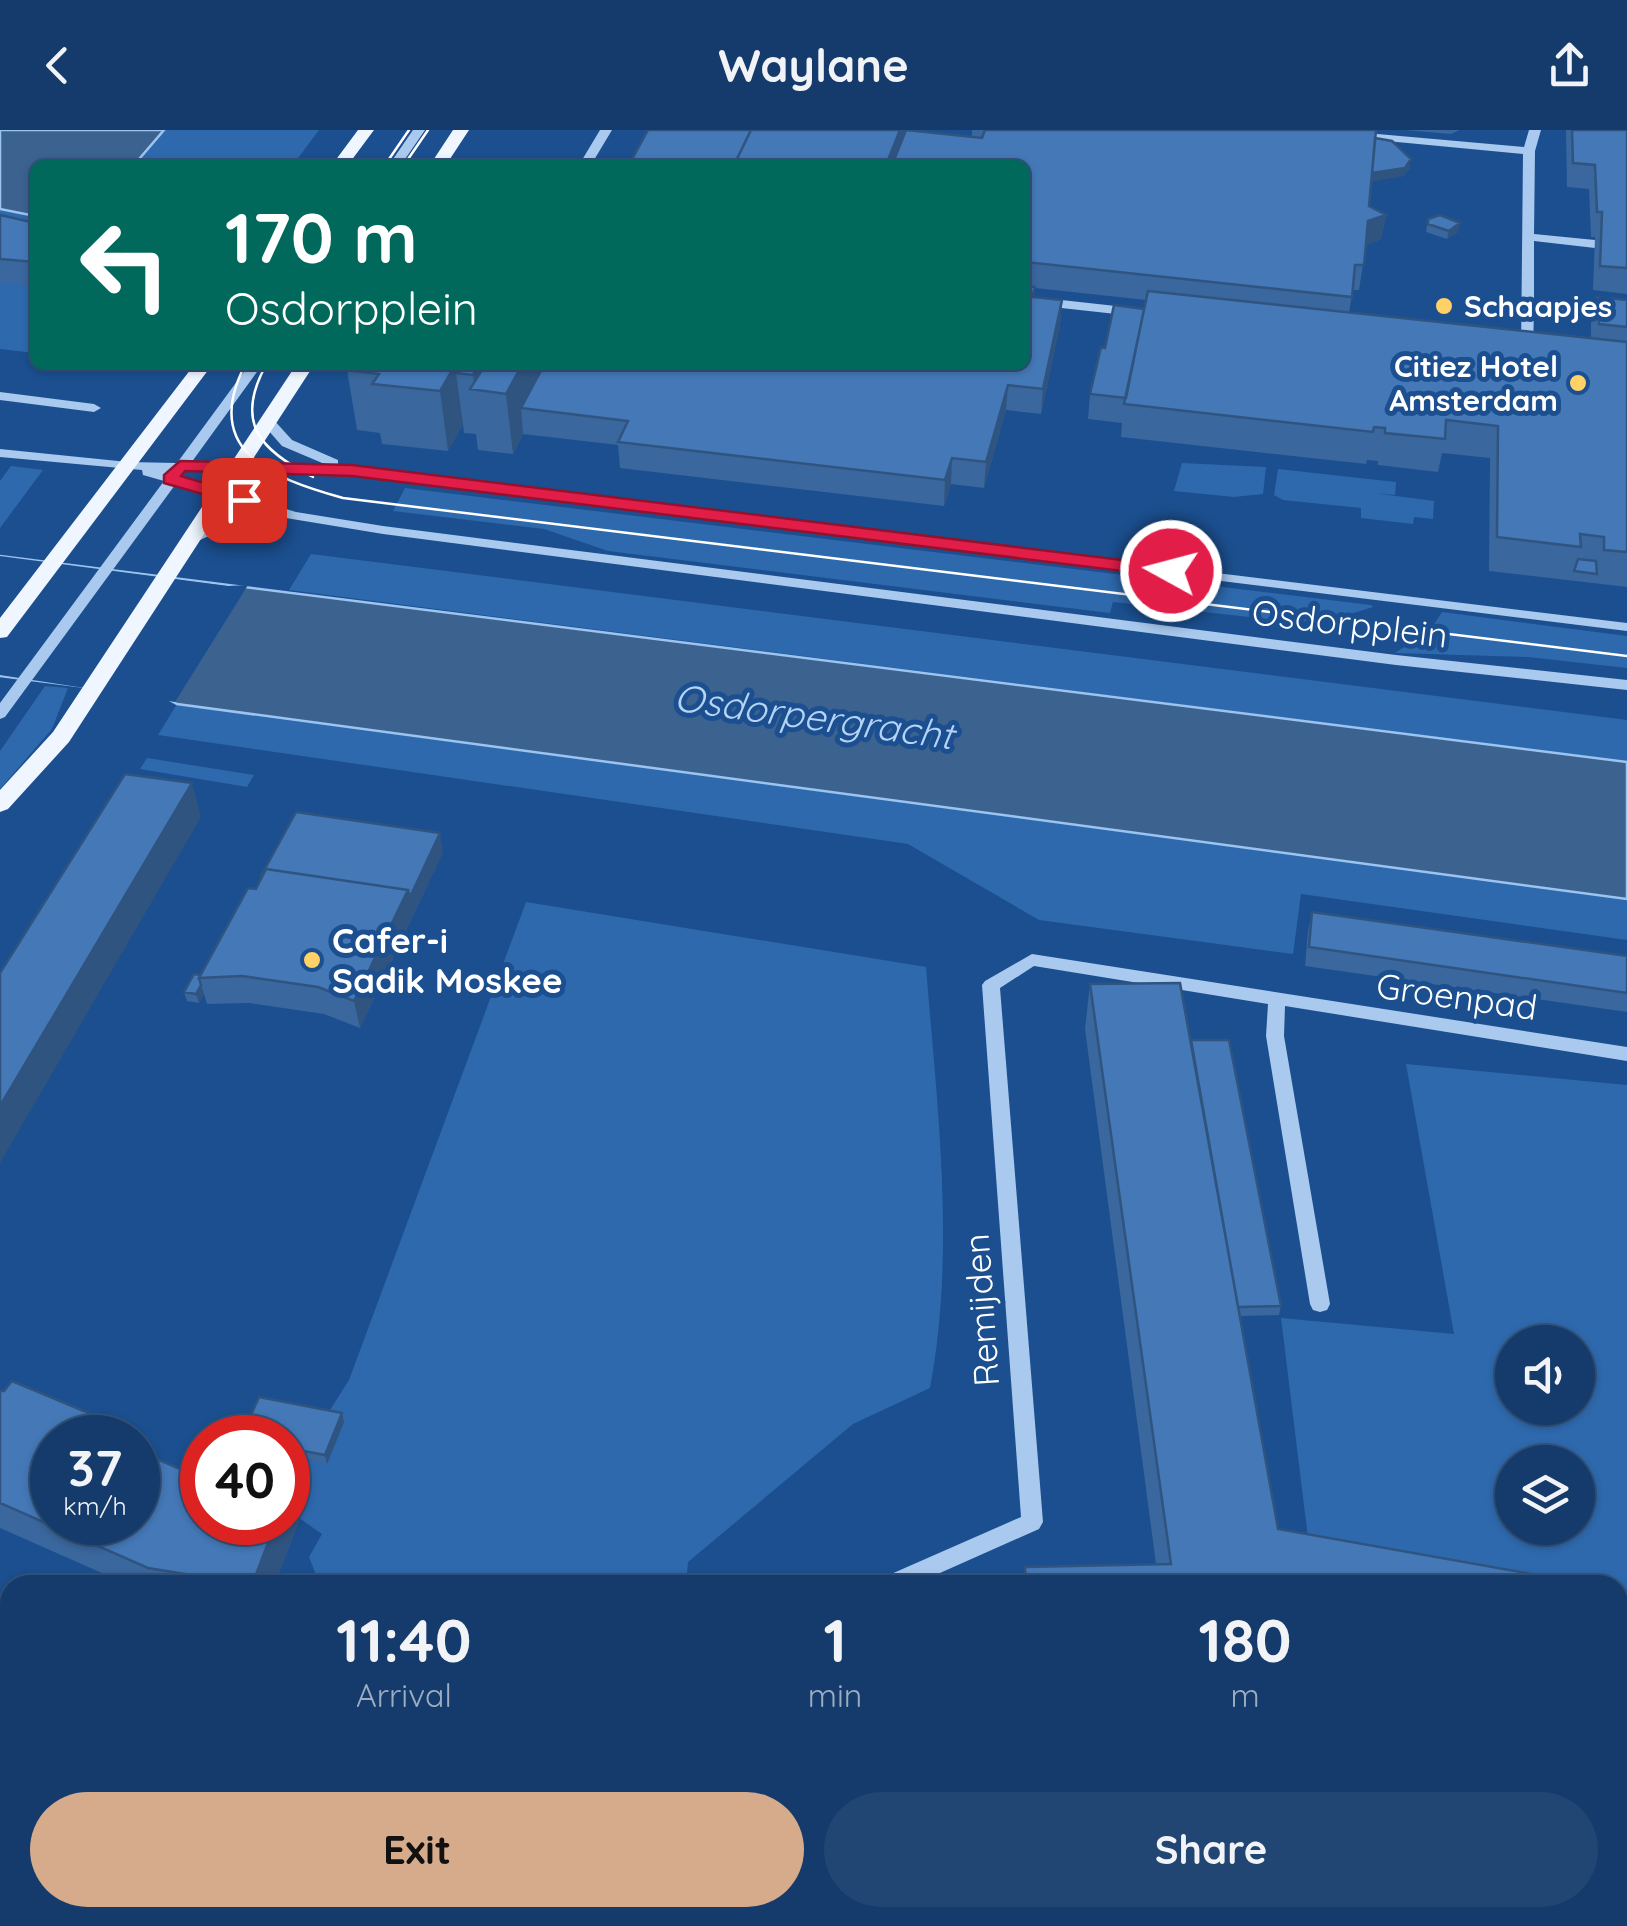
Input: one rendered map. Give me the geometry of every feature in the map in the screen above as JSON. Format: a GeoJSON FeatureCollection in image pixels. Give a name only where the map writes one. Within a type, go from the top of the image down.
{"type":"FeatureCollection","features":[{"type":"Feature","properties":{"kind":"main road"},"geometry":{"type":"LineString","coordinates":[[344,160],[366,130]]}},
{"type":"Feature","properties":{"kind":"main road"},"geometry":{"type":"LineString","coordinates":[[442,160],[462,131]]}},
{"type":"Feature","properties":{"kind":"main road"},"geometry":{"type":"LineString","coordinates":[[0,632],[198,370]]}},
{"type":"Feature","properties":{"kind":"main road"},"geometry":{"type":"LineString","coordinates":[[0,804],[47,755],[94,688],[302,370]]}},
{"type":"Feature","properties":{"kind":"street"},"geometry":{"type":"LineString","coordinates":[[399,160],[420,130]]}},
{"type":"Feature","properties":{"kind":"street"},"geometry":{"type":"LineString","coordinates":[[588,160],[606,130]]}},
{"type":"Feature","properties":{"kind":"street"},"geometry":{"type":"LineString","coordinates":[[1526,353],[1529,151],[1535,130]]}},
{"type":"Feature","properties":{"kind":"street"},"geometry":{"type":"LineString","coordinates":[[1342,134],[1529,151]]}},
{"type":"Feature","properties":{"kind":"street"},"geometry":{"type":"LineString","coordinates":[[1528,237],[1595,244]]}},
{"type":"Feature","properties":{"kind":"street"},"geometry":{"type":"LineString","coordinates":[[1030,301],[1148,313]]}},
{"type":"Feature","properties":{"kind":"street"},"geometry":{"type":"LineString","coordinates":[[1527,304],[1627,315]]}},
{"type":"Feature","properties":{"kind":"street"},"geometry":{"type":"LineString","coordinates":[[1508,351],[1543,355]]}},
{"type":"Feature","properties":{"kind":"street"},"geometry":{"type":"LineString","coordinates":[[0,714],[252,370]]}},
{"type":"Feature","properties":{"kind":"street"},"geometry":{"type":"LineString","coordinates":[[0,396],[94,408]]}},
{"type":"Feature","properties":{"kind":"street","name":"Osdorpplein"},"geometry":{"type":"LineString","coordinates":[[268,422],[287,443],[352,470]]}},
{"type":"Feature","properties":{"kind":"street","name":"Osdorpplein"},"geometry":{"type":"LineString","coordinates":[[0,453],[175,472],[239,466],[352,470],[1627,627]]}},
{"type":"Feature","properties":{"kind":"street","name":"Osdorpplein"},"geometry":{"type":"LineString","coordinates":[[175,472],[221,494],[294,516],[1107,624],[1627,685]]}},
{"type":"Feature","properties":{"kind":"street","name":"Osdorpplein"},"geometry":{"type":"LineString","coordinates":[[191,540],[228,522],[294,516]]}},
{"type":"Feature","properties":{"kind":"street","name":"Groenpad"},"geometry":{"type":"LineString","coordinates":[[1032,960],[1277,1002],[1627,1054]]}},
{"type":"Feature","properties":{"kind":"street","name":"Remijden"},"geometry":{"type":"LineString","coordinates":[[913,1575],[1032,1522],[991,985],[1032,960]]}},
{"type":"Feature","properties":{"kind":"street"},"geometry":{"type":"LineString","coordinates":[[1277,1002],[1275,1036],[1320,1304]]}},
{"type":"Feature","properties":{"kind":"shaded area"},"geometry":{"type":"Polygon","coordinates":[[[41,130],[319,130],[297,160],[30,160],[30,352],[0,349],[0,173],[41,130]]]}},
{"type":"Feature","properties":{"kind":"shaded area"},"geometry":{"type":"Polygon","coordinates":[[[1182,463],[1266,467],[1263,494],[1234,497],[1174,491],[1182,463]]]}},
{"type":"Feature","properties":{"kind":"shaded area"},"geometry":{"type":"Polygon","coordinates":[[[11,466],[43,470],[0,528],[0,481],[11,466]]]}},
{"type":"Feature","properties":{"kind":"shaded area"},"geometry":{"type":"Polygon","coordinates":[[[1278,469],[1396,482],[1395,495],[1373,493],[1434,501],[1433,519],[1414,517],[1413,524],[1361,518],[1361,508],[1283,500],[1274,495],[1278,469]]]}},
{"type":"Feature","properties":{"kind":"shaded area"},"geometry":{"type":"Polygon","coordinates":[[[405,488],[1373,607],[1338,618],[1296,622],[1113,602],[1110,613],[608,551],[544,529],[393,511],[405,488]]]}},
{"type":"Feature","properties":{"kind":"shaded area"},"geometry":{"type":"Polygon","coordinates":[[[311,554],[1627,720],[1627,762],[289,590],[311,554]]]}},
{"type":"Feature","properties":{"kind":"shaded area"},"geometry":{"type":"Polygon","coordinates":[[[1442,612],[1627,636],[1627,668],[1528,657],[1395,653],[1431,629],[1442,612]]]}},
{"type":"Feature","properties":{"kind":"shaded area"},"geometry":{"type":"Polygon","coordinates":[[[45,686],[68,688],[52,729],[0,789],[0,751],[45,686]]]}},
{"type":"Feature","properties":{"kind":"shaded area"},"geometry":{"type":"Polygon","coordinates":[[[177,704],[1627,899],[1627,940],[1301,894],[1293,954],[1039,920],[908,844],[158,735],[177,704]]]}},
{"type":"Feature","properties":{"kind":"shaded area"},"geometry":{"type":"Polygon","coordinates":[[[147,758],[254,775],[247,787],[140,769],[147,758]]]}},
{"type":"Feature","properties":{"kind":"shaded area"},"geometry":{"type":"Polygon","coordinates":[[[526,902],[926,967],[943,1231],[938,1336],[930,1388],[853,1424],[688,1562],[687,1575],[316,1575],[309,1557],[322,1534],[310,1526],[310,1461],[327,1463],[344,1422],[325,1418],[349,1380],[526,902]]]}},
{"type":"Feature","properties":{"kind":"shaded area"},"geometry":{"type":"Polygon","coordinates":[[[1406,1064],[1627,1085],[1627,1575],[1461,1575],[1309,1546],[1281,1318],[1454,1334],[1406,1064]]]}},
{"type":"Feature","properties":{"kind":"water"},"geometry":{"type":"Polygon","coordinates":[[[0,130],[164,130],[138,160],[30,160],[30,215],[0,209],[0,130]]]}},
{"type":"Feature","properties":{"kind":"water","name":"Osdorpergracht"},"geometry":{"type":"Polygon","coordinates":[[[0,556],[1627,762],[1627,899],[177,704],[164,697],[0,676],[0,556]]]}},
{"type":"Feature","properties":{"kind":"pier"},"geometry":{"type":"Polygon","coordinates":[[[0,556],[228,586],[248,585],[175,702],[0,675],[0,556]]]}},
{"type":"Feature","properties":{"kind":"building"},"geometry":{"type":"Polygon","coordinates":[[[648,130],[751,130],[736,160],[632,160],[648,130]]]}},
{"type":"Feature","properties":{"kind":"building"},"geometry":{"type":"Polygon","coordinates":[[[751,130],[900,130],[888,160],[736,160],[751,130]]]}},
{"type":"Feature","properties":{"kind":"building"},"geometry":{"type":"Polygon","coordinates":[[[906,130],[982,138],[985,130],[1376,130],[1369,206],[1386,215],[1368,221],[1364,265],[1355,265],[1352,297],[1030,263],[1030,160],[894,160],[906,130]]]}},
{"type":"Feature","properties":{"kind":"building"},"geometry":{"type":"Polygon","coordinates":[[[1572,130],[1627,130],[1627,268],[1600,266],[1602,212],[1597,212],[1595,165],[1573,163],[1572,130]]]}},
{"type":"Feature","properties":{"kind":"building"},"geometry":{"type":"Polygon","coordinates":[[[1375,138],[1392,141],[1411,159],[1405,168],[1372,173],[1375,138]]]}},
{"type":"Feature","properties":{"kind":"building"},"geometry":{"type":"Polygon","coordinates":[[[0,215],[30,222],[30,262],[0,259],[0,215]]]}},
{"type":"Feature","properties":{"kind":"building"},"geometry":{"type":"Polygon","coordinates":[[[1440,215],[1460,223],[1449,231],[1428,224],[1428,219],[1440,215]]]}},
{"type":"Feature","properties":{"kind":"building"},"geometry":{"type":"Polygon","coordinates":[[[1030,286],[1035,287],[1032,297],[1062,300],[1043,389],[1008,385],[986,462],[952,458],[945,480],[618,442],[628,421],[521,408],[541,370],[1030,370],[1030,286]]]}},
{"type":"Feature","properties":{"kind":"building"},"geometry":{"type":"Polygon","coordinates":[[[1148,291],[1627,342],[1627,552],[1604,550],[1604,537],[1580,534],[1581,547],[1497,537],[1498,426],[1446,420],[1445,439],[1385,433],[1385,428],[1374,427],[1373,432],[1124,404],[1148,291]]]}},
{"type":"Feature","properties":{"kind":"building"},"geometry":{"type":"Polygon","coordinates":[[[1597,297],[1627,300],[1627,327],[1599,324],[1597,297]]]}},
{"type":"Feature","properties":{"kind":"building"},"geometry":{"type":"Polygon","coordinates":[[[1114,305],[1144,309],[1126,398],[1090,394],[1114,305]]]}},
{"type":"Feature","properties":{"kind":"building"},"geometry":{"type":"Polygon","coordinates":[[[347,370],[452,370],[440,391],[372,384],[379,374],[347,370]]]}},
{"type":"Feature","properties":{"kind":"building"},"geometry":{"type":"Polygon","coordinates":[[[458,370],[476,370],[473,375],[456,373],[458,370]]]}},
{"type":"Feature","properties":{"kind":"building"},"geometry":{"type":"Polygon","coordinates":[[[482,370],[519,370],[506,394],[470,389],[482,370]]]}},
{"type":"Feature","properties":{"kind":"building"},"geometry":{"type":"Polygon","coordinates":[[[1578,559],[1596,561],[1597,574],[1574,571],[1578,559]]]}},
{"type":"Feature","properties":{"kind":"building"},"geometry":{"type":"Polygon","coordinates":[[[125,774],[192,783],[0,1106],[0,973],[125,774]]]}},
{"type":"Feature","properties":{"kind":"building"},"geometry":{"type":"Polygon","coordinates":[[[296,812],[440,833],[410,897],[408,890],[266,869],[262,877],[261,876],[296,812]]]}},
{"type":"Feature","properties":{"kind":"building","name":"Cafer-i Sadik Moskee"},"geometry":{"type":"Polygon","coordinates":[[[266,869],[408,890],[354,1001],[318,987],[242,976],[199,978],[248,888],[256,889],[266,869]]]}},
{"type":"Feature","properties":{"kind":"building"},"geometry":{"type":"Polygon","coordinates":[[[1312,912],[1627,956],[1627,993],[1309,947],[1312,912]]]}},
{"type":"Feature","properties":{"kind":"building"},"geometry":{"type":"Polygon","coordinates":[[[194,974],[200,975],[201,985],[196,994],[184,992],[194,974]]]}},
{"type":"Feature","properties":{"kind":"building"},"geometry":{"type":"Polygon","coordinates":[[[1180,983],[1278,1529],[1537,1575],[1025,1575],[1025,1567],[1171,1564],[1090,984],[1180,983]]]}},
{"type":"Feature","properties":{"kind":"building"},"geometry":{"type":"Polygon","coordinates":[[[1191,1040],[1229,1040],[1281,1306],[1238,1307],[1191,1040]]]}},
{"type":"Feature","properties":{"kind":"building"},"geometry":{"type":"Polygon","coordinates":[[[12,1381],[93,1415],[30,1415],[30,1516],[0,1503],[0,1391],[12,1381]]]}},
{"type":"Feature","properties":{"kind":"building"},"geometry":{"type":"Polygon","coordinates":[[[259,1397],[342,1413],[325,1455],[310,1452],[310,1415],[251,1415],[259,1397]]]}},
{"type":"Feature","properties":{"kind":"building"},"geometry":{"type":"Polygon","coordinates":[[[160,1460],[180,1469],[180,1545],[267,1545],[256,1575],[191,1575],[148,1568],[96,1545],[160,1545],[160,1460]]]}},
{"type":"Feature","properties":{"kind":"tram line"},"geometry":{"type":"LineString","coordinates":[[388,160],[409,130]]}},
{"type":"Feature","properties":{"kind":"tram line"},"geometry":{"type":"LineString","coordinates":[[407,160],[428,130]]}},
{"type":"Feature","properties":{"kind":"tram line"},"geometry":{"type":"LineString","coordinates":[[243,370],[234,395],[232,419],[238,440],[269,470],[343,498],[1627,656]]}},
{"type":"Feature","properties":{"kind":"tram line"},"geometry":{"type":"LineString","coordinates":[[264,370],[252,403],[258,433],[279,456],[313,477]]}},
{"type":"Feature","properties":{"kind":"place","name":"Schaapjes"},"geometry":{"type":"Point","coordinates":[1444,306]}},
{"type":"Feature","properties":{"kind":"place","name":"Citiez Hotel Amsterdam"},"geometry":{"type":"Point","coordinates":[1578,383]}},
{"type":"Feature","properties":{"kind":"place","name":"Cafer-i Sadik Moskee"},"geometry":{"type":"Point","coordinates":[312,960]}},
{"type":"Feature","properties":{"kind":"route"},"geometry":{"type":"LineString","coordinates":[[244,500],[170,479],[180,466],[352,470],[1171,571]]}}]}
